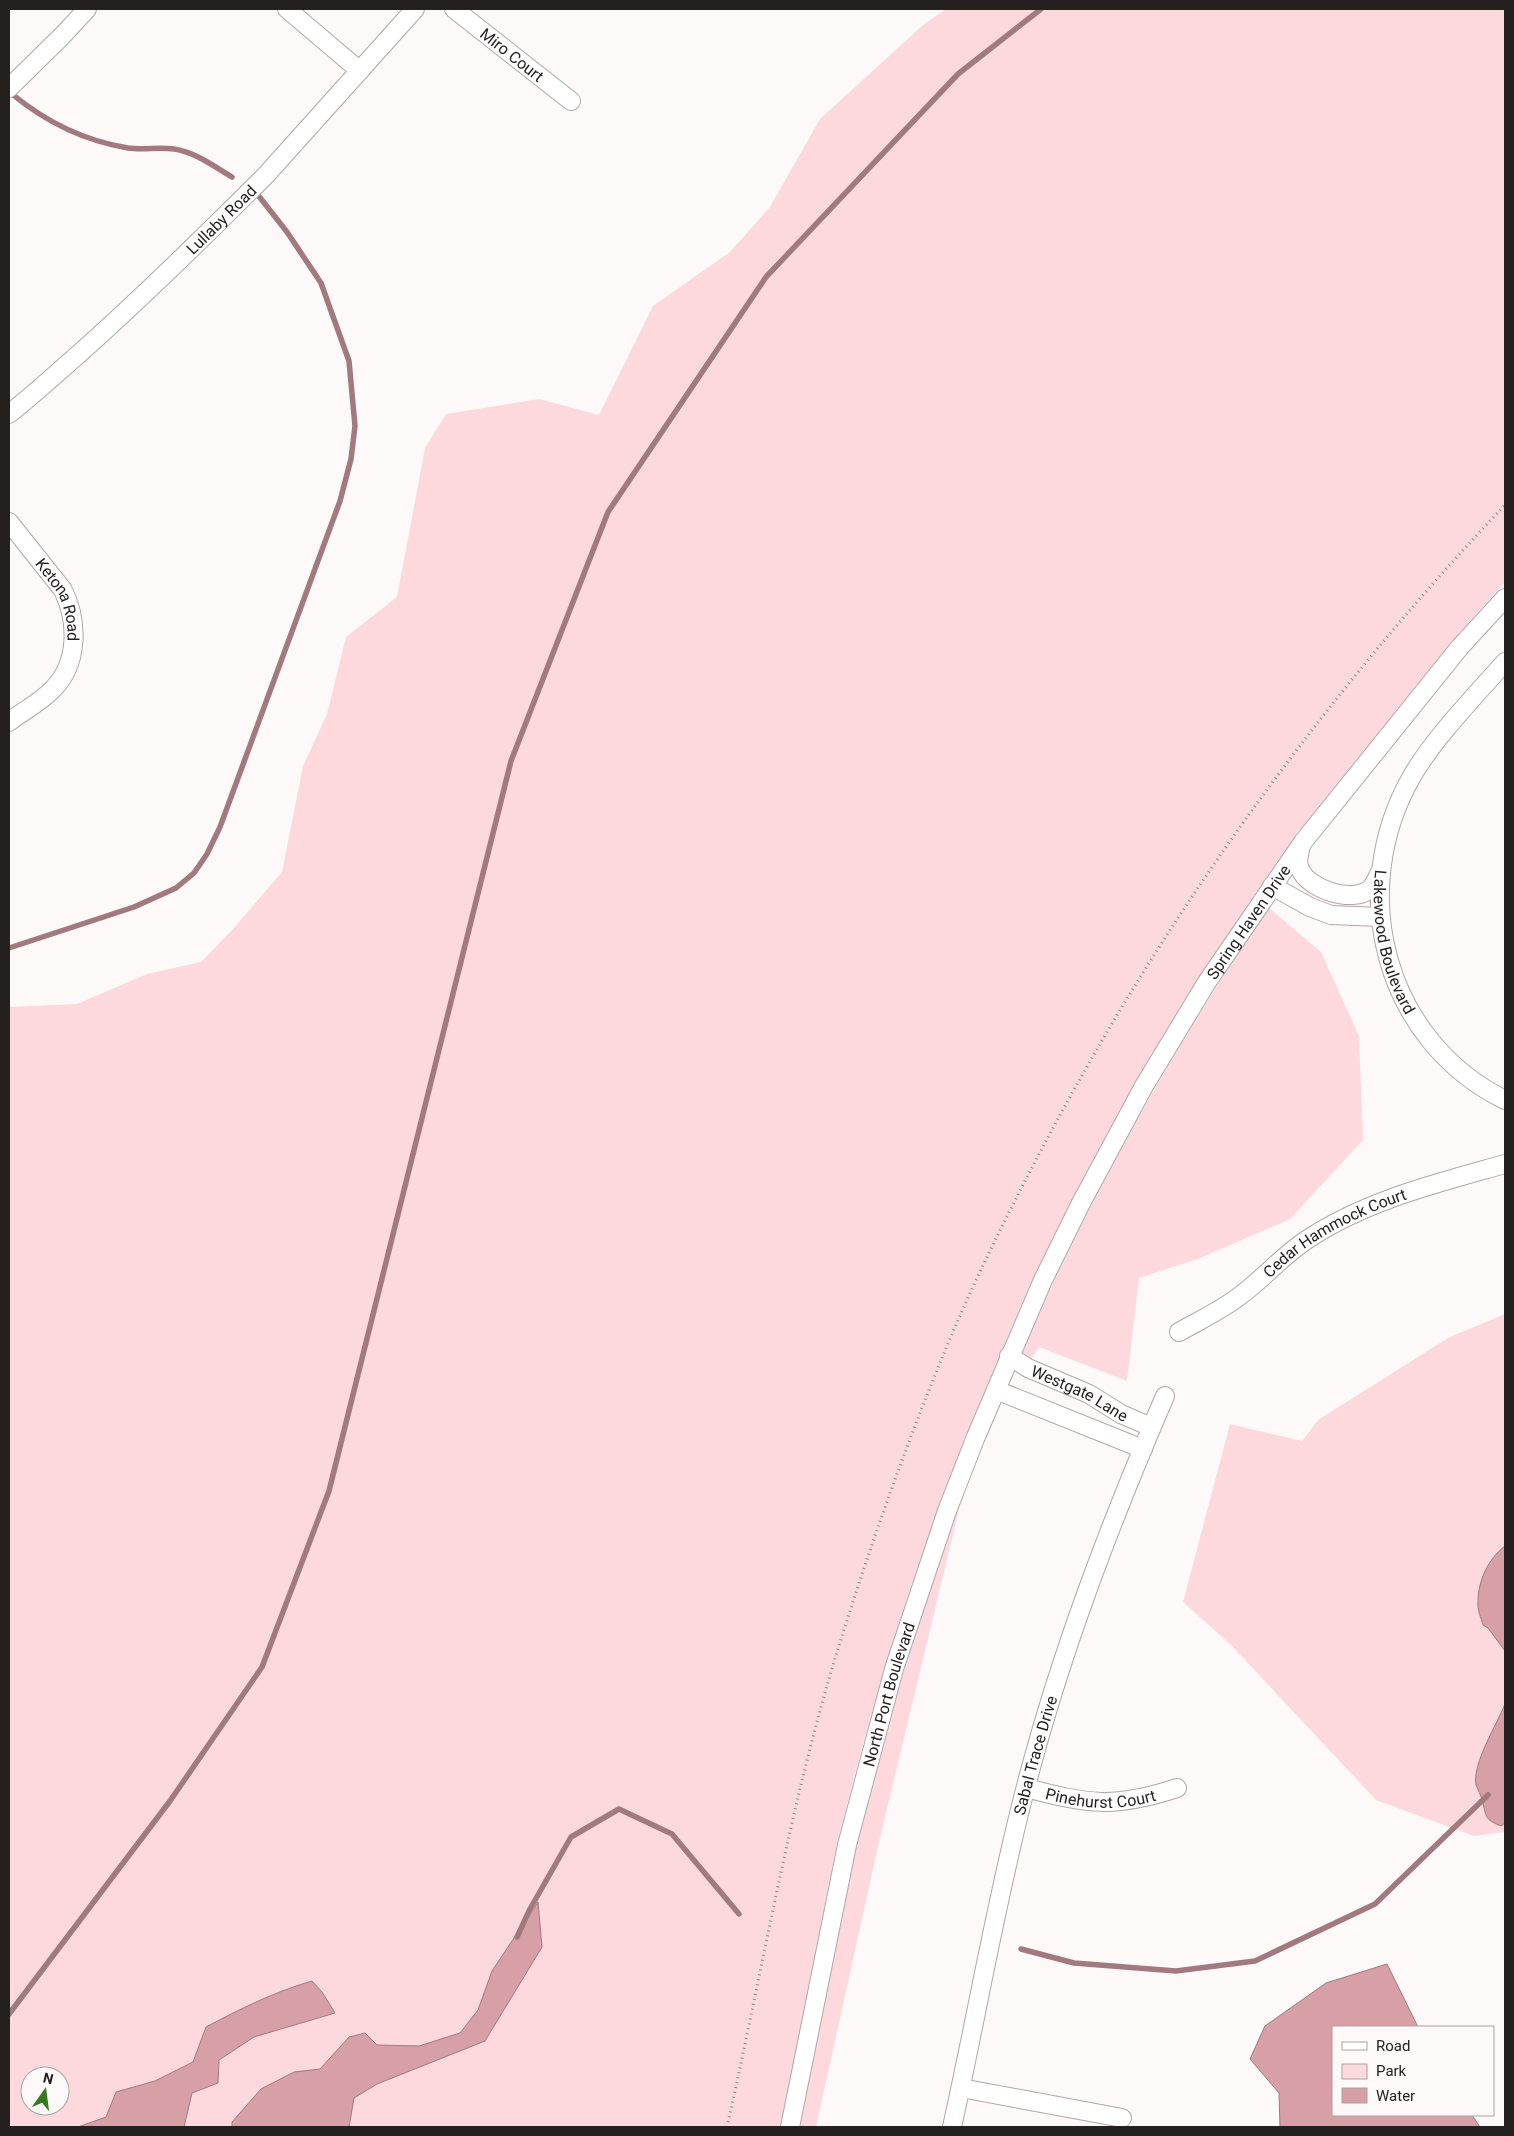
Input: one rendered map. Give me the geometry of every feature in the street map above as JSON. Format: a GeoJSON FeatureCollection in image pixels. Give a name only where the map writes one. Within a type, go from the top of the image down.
{"type":"FeatureCollection","features":[{"type":"Feature","properties":{"kind":"street"},"geometry":{"type":"LineString","coordinates":[[9,88],[87,9]]}},
{"type":"Feature","properties":{"kind":"street"},"geometry":{"type":"LineString","coordinates":[[287,9],[360,71]]}},
{"type":"Feature","properties":{"kind":"street","name":"Lullaby Road"},"geometry":{"type":"LineString","coordinates":[[9,414],[104,332],[170,271],[266,175],[415,9]]}},
{"type":"Feature","properties":{"kind":"street","name":"Miro Court"},"geometry":{"type":"LineString","coordinates":[[454,9],[571,100]]}},
{"type":"Feature","properties":{"kind":"street","name":"Ketona Road"},"geometry":{"type":"LineString","coordinates":[[9,522],[63,590],[73,621],[74,637],[72,653],[65,671],[53,689],[9,722]]}},
{"type":"Feature","properties":{"kind":"street","name":"Spring Haven Drive"},"geometry":{"type":"LineString","coordinates":[[1043,1280],[1081,1203],[1144,1086],[1207,982],[1272,886],[1303,842],[1460,648],[1505,598]]}},
{"type":"Feature","properties":{"kind":"street","name":"Lakewood Boulevard"},"geometry":{"type":"LineString","coordinates":[[1505,662],[1431,749],[1412,776],[1398,805],[1386,837],[1380,872],[1380,917],[1383,936],[1393,974],[1414,1016],[1446,1058],[1467,1078],[1505,1100]]}},
{"type":"Feature","properties":{"kind":"street"},"geometry":{"type":"LineString","coordinates":[[1303,842],[1298,857],[1299,867],[1304,876],[1313,884],[1329,892],[1345,895],[1359,894],[1369,890],[1380,872]]}},
{"type":"Feature","properties":{"kind":"street"},"geometry":{"type":"LineString","coordinates":[[1272,886],[1310,907],[1331,915],[1380,917]]}},
{"type":"Feature","properties":{"kind":"street","name":"Cedar Hammock Court"},"geometry":{"type":"LineString","coordinates":[[1179,1332],[1243,1294],[1288,1253],[1332,1224],[1375,1204],[1501,1164]]}},
{"type":"Feature","properties":{"kind":"street","name":"North Port Boulevard"},"geometry":{"type":"LineString","coordinates":[[790,2127],[846,1845],[868,1758],[894,1669],[924,1576],[971,1448],[1043,1280]]}},
{"type":"Feature","properties":{"kind":"street","name":"Westgate Lane"},"geometry":{"type":"LineString","coordinates":[[1009,1356],[1028,1368],[1099,1400],[1121,1414],[1151,1428]]}},
{"type":"Feature","properties":{"kind":"street","name":"Westgate Lane"},"geometry":{"type":"LineString","coordinates":[[996,1390],[1143,1449]]}},
{"type":"Feature","properties":{"kind":"street","name":"Sabal Trace Drive"},"geometry":{"type":"LineString","coordinates":[[952,2127],[1001,1885],[1045,1716],[1090,1583],[1165,1396]]}},
{"type":"Feature","properties":{"kind":"street"},"geometry":{"type":"LineString","coordinates":[[1089,1427],[1099,1400]]}},
{"type":"Feature","properties":{"kind":"street","name":"Pinehurst Court"},"geometry":{"type":"LineString","coordinates":[[1026,1788],[1095,1803],[1119,1803],[1142,1799],[1177,1788]]}},
{"type":"Feature","properties":{"kind":"street"},"geometry":{"type":"LineString","coordinates":[[960,2088],[1122,2118]]}},
{"type":"Feature","properties":{"kind":"green space"},"geometry":{"type":"Polygon","coordinates":[[[946,9],[1505,9],[1505,582],[1460,632],[1300,830],[1298,829],[1295,837],[1200,976],[1136,1081],[1073,1198],[1030,1285],[966,1435],[912,1583],[885,1666],[837,1843],[781,2127],[349,2127],[353,2098],[377,2084],[485,2041],[542,1947],[537,1902],[492,1971],[478,2010],[460,2033],[419,2046],[377,2045],[349,2037],[320,2069],[294,2072],[232,2122],[232,2127],[184,2127],[192,2093],[218,2083],[219,2060],[254,2037],[334,2013],[322,1992],[311,1981],[257,2001],[206,2027],[193,2062],[155,2081],[116,2092],[106,2118],[78,2127],[9,2127],[9,1007],[77,1004],[147,974],[201,962],[233,929],[282,872],[303,766],[327,714],[346,637],[397,597],[425,448],[446,414],[539,399],[599,415],[653,306],[730,252],[770,207],[820,119],[923,25],[946,9]]]}},
{"type":"Feature","properties":{"kind":"green space"},"geometry":{"type":"Polygon","coordinates":[[[1269,908],[1321,952],[1359,1036],[1363,1140],[1290,1219],[1198,1259],[1139,1278],[1127,1381],[1039,1347],[1032,1358],[1021,1352],[1047,1294],[1104,1180],[1166,1069],[1233,961],[1269,908]]]}},
{"type":"Feature","properties":{"kind":"green space"},"geometry":{"type":"Polygon","coordinates":[[[1505,1314],[1505,1832],[1474,1836],[1376,1800],[1232,1646],[1183,1602],[1230,1424],[1302,1441],[1318,1420],[1448,1338],[1505,1314]]]}},
{"type":"Feature","properties":{"kind":"green space"},"geometry":{"type":"Polygon","coordinates":[[[962,1497],[879,1842],[816,2127],[799,2127],[840,1915],[867,1801],[904,1669],[962,1497]]]}},
{"type":"Feature","properties":{"kind":"water"},"geometry":{"type":"Polygon","coordinates":[[[1505,1546],[1505,1651],[1488,1628],[1483,1625],[1479,1614],[1478,1594],[1485,1571],[1494,1557],[1505,1546]]]}},
{"type":"Feature","properties":{"kind":"water"},"geometry":{"type":"Polygon","coordinates":[[[1505,1704],[1505,1823],[1501,1826],[1488,1819],[1476,1785],[1476,1776],[1481,1755],[1505,1704]]]}},
{"type":"Feature","properties":{"kind":"water"},"geometry":{"type":"Polygon","coordinates":[[[538,1902],[542,1947],[485,2041],[377,2084],[354,2098],[349,2127],[232,2127],[232,2122],[261,2089],[294,2072],[320,2069],[349,2037],[365,2033],[377,2045],[419,2046],[460,2033],[478,2010],[492,1971],[538,1902]]]}},
{"type":"Feature","properties":{"kind":"water"},"geometry":{"type":"Polygon","coordinates":[[[1387,1964],[1418,2026],[1332,2026],[1332,2116],[1473,2116],[1480,2127],[1280,2127],[1279,2093],[1250,2059],[1265,2026],[1326,1983],[1387,1964]]]}},
{"type":"Feature","properties":{"kind":"water"},"geometry":{"type":"Polygon","coordinates":[[[312,1981],[322,1992],[335,2013],[254,2037],[219,2060],[218,2083],[192,2093],[184,2127],[78,2127],[106,2117],[116,2092],[155,2081],[193,2062],[206,2027],[257,2001],[312,1981]]]}},
{"type":"Feature","properties":{"kind":"waterway"},"geometry":{"type":"LineString","coordinates":[[9,2014],[170,1801],[262,1667],[329,1491],[511,761],[608,512],[766,277],[958,74],[1041,9]]}},
{"type":"Feature","properties":{"kind":"waterway"},"geometry":{"type":"LineString","coordinates":[[12,94],[52,122],[81,135],[97,141],[128,148],[168,148],[190,153],[232,177]]}},
{"type":"Feature","properties":{"kind":"waterway"},"geometry":{"type":"LineString","coordinates":[[9,948],[134,907],[176,888],[194,873],[207,854],[220,827],[340,501],[351,459],[355,426],[349,361],[321,283],[287,232],[258,195]]}},
{"type":"Feature","properties":{"kind":"waterway"},"geometry":{"type":"LineString","coordinates":[[1021,1949],[1074,1963],[1176,1971],[1255,1961],[1375,1904],[1488,1795]]}},
{"type":"Feature","properties":{"kind":"waterway"},"geometry":{"type":"LineString","coordinates":[[517,1937],[530,1909],[571,1837],[619,1809],[672,1834],[739,1914]]}}]}
